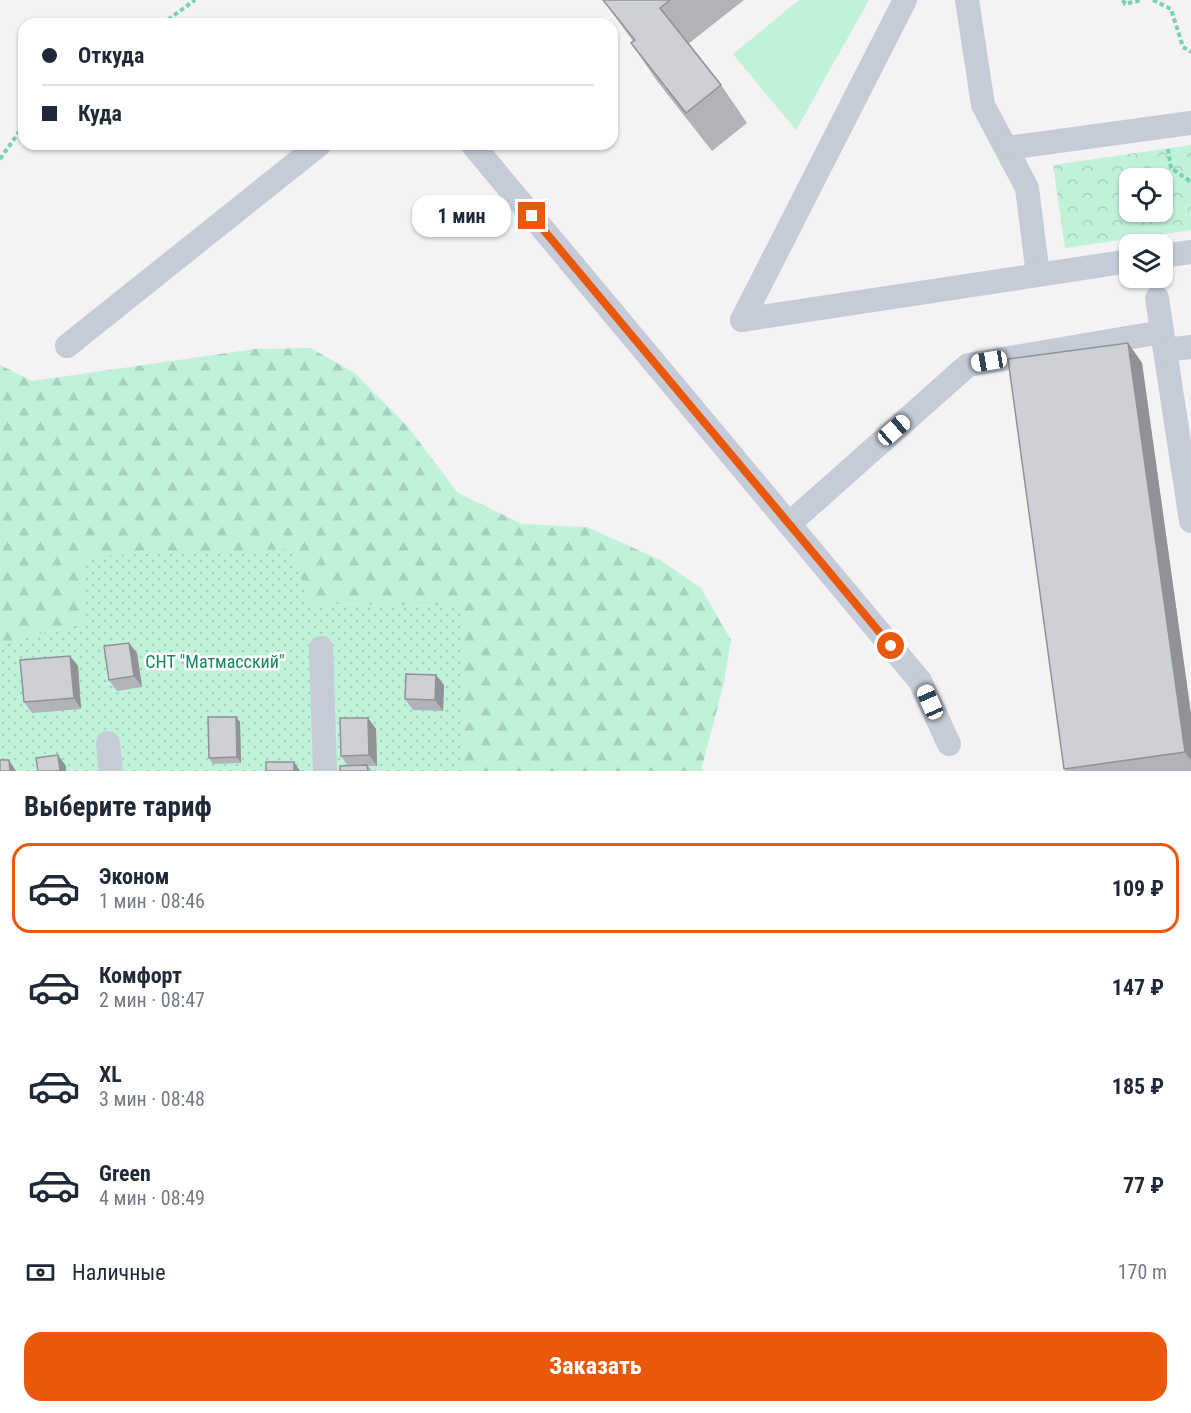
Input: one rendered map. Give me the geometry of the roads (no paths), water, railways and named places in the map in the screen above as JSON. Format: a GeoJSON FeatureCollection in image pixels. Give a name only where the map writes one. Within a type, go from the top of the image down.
{"type":"FeatureCollection","features":[{"type":"Feature","properties":{"kind":"street"},"geometry":{"type":"LineString","coordinates":[[905,0],[742,320],[1119,263]]}},
{"type":"Feature","properties":{"kind":"street"},"geometry":{"type":"LineString","coordinates":[[967,0],[983,105],[1027,188],[1038,275]]}},
{"type":"Feature","properties":{"kind":"street"},"geometry":{"type":"LineString","coordinates":[[1006,148],[1191,123]]}},
{"type":"Feature","properties":{"kind":"street"},"geometry":{"type":"LineString","coordinates":[[67,346],[312,150]]}},
{"type":"Feature","properties":{"kind":"street"},"geometry":{"type":"LineString","coordinates":[[477,150],[920,681],[949,744]]}},
{"type":"Feature","properties":{"kind":"street"},"geometry":{"type":"LineString","coordinates":[[1173,254],[1191,252]]}},
{"type":"Feature","properties":{"kind":"street"},"geometry":{"type":"LineString","coordinates":[[1157,298],[1191,521]]}},
{"type":"Feature","properties":{"kind":"street"},"geometry":{"type":"LineString","coordinates":[[790,523],[968,365],[1164,341],[1191,347]]}},
{"type":"Feature","properties":{"kind":"street"},"geometry":{"type":"LineString","coordinates":[[321,648],[325,771]]}},
{"type":"Feature","properties":{"kind":"street"},"geometry":{"type":"LineString","coordinates":[[108,743],[111,771]]}},
{"type":"Feature","properties":{"kind":"park label","name":"СНТ \"Матмасский\""},"geometry":{"type":"Point","coordinates":[215,661]}}]}
